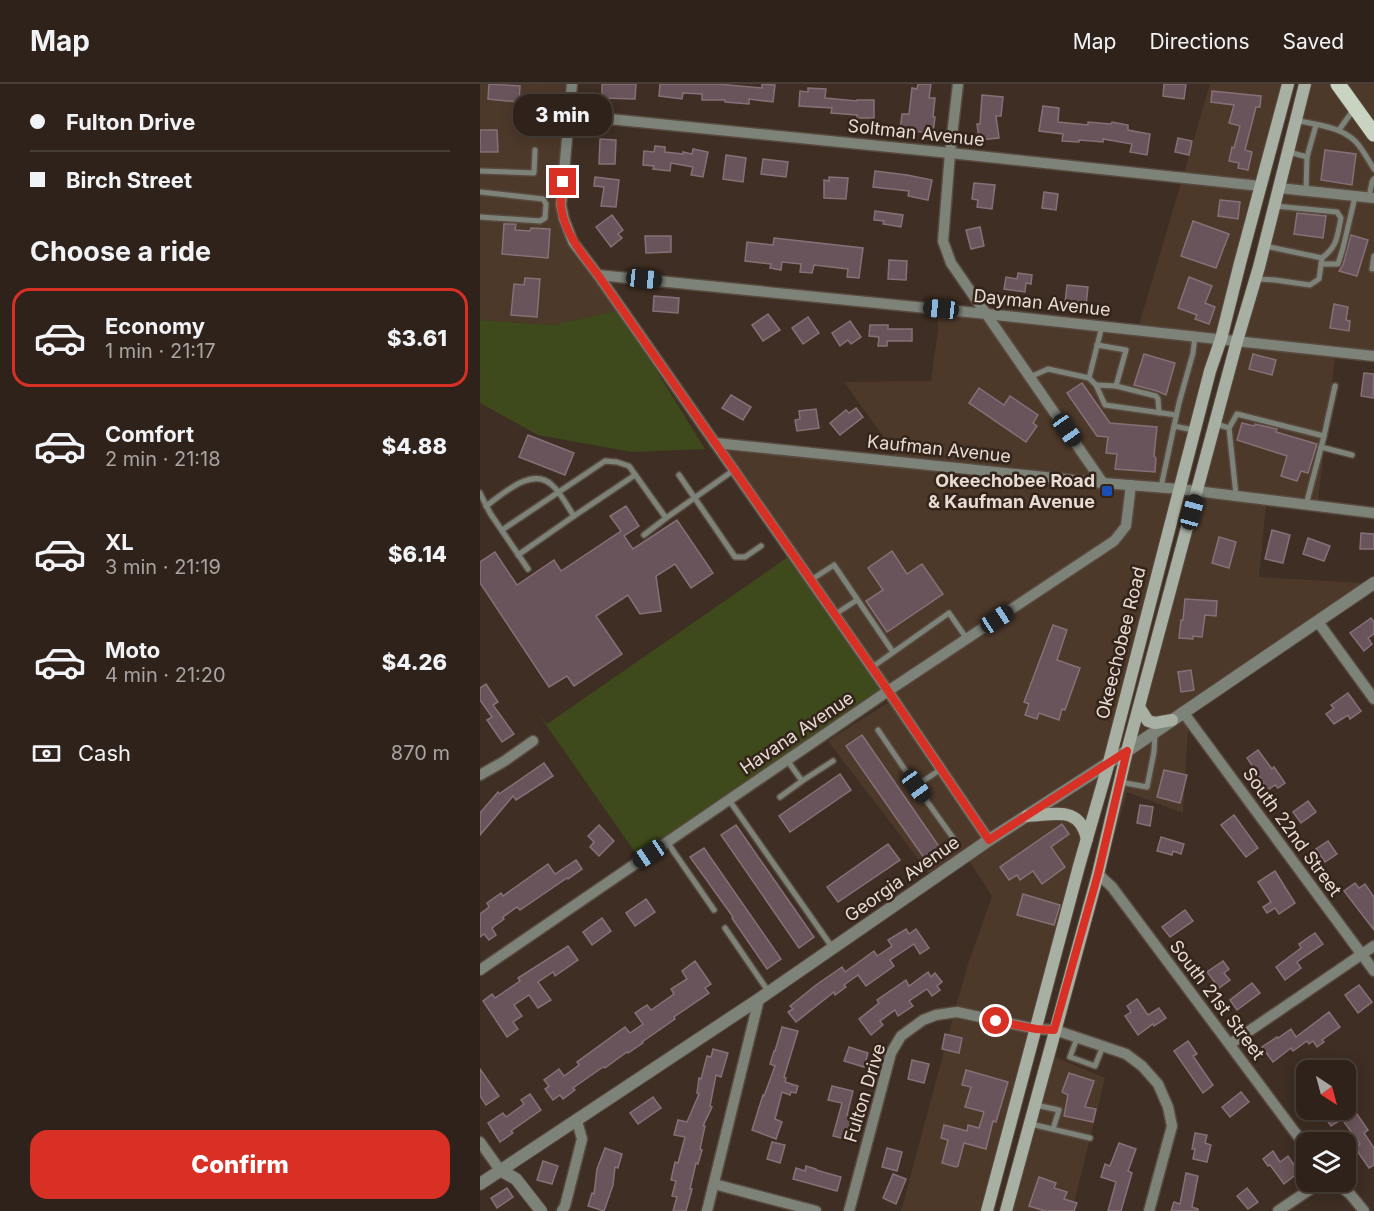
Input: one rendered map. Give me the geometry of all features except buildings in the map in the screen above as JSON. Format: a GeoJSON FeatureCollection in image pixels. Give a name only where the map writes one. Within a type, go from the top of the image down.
{"type":"FeatureCollection","features":[{"type":"Feature","properties":{"kind":"main road","name":"Okeechobee Road"},"geometry":{"type":"LineString","coordinates":[[987,1211],[1109,762],[1210,371],[1221,339],[1288,84]]}},
{"type":"Feature","properties":{"kind":"main road","name":"Okeechobee Road"},"geometry":{"type":"LineString","coordinates":[[1006,1211],[1098,874],[1127,751],[1237,341],[1256,279],[1305,84]]}},
{"type":"Feature","properties":{"kind":"main road"},"geometry":{"type":"LineString","coordinates":[[1338,84],[1374,134]]}},
{"type":"Feature","properties":{"kind":"main road"},"geometry":{"type":"LineString","coordinates":[[1139,707],[1148,721],[1155,723],[1172,720]]}},
{"type":"Feature","properties":{"kind":"main road"},"geometry":{"type":"LineString","coordinates":[[1028,816],[1070,815],[1078,819],[1087,839]]}},
{"type":"Feature","properties":{"kind":"street"},"geometry":{"type":"LineString","coordinates":[[572,84],[561,205],[573,242],[811,580],[989,840]]}},
{"type":"Feature","properties":{"kind":"street"},"geometry":{"type":"LineString","coordinates":[[958,84],[943,241],[951,263],[1103,483]]}},
{"type":"Feature","properties":{"kind":"street","name":"Soltman Avenue"},"geometry":{"type":"LineString","coordinates":[[569,115],[1260,186]]}},
{"type":"Feature","properties":{"kind":"street"},"geometry":{"type":"LineString","coordinates":[[1279,188],[1372,197]]}},
{"type":"Feature","properties":{"kind":"street","name":"Dayman Avenue"},"geometry":{"type":"LineString","coordinates":[[598,275],[1374,356]]}},
{"type":"Feature","properties":{"kind":"street","name":"Kaufman Avenue"},"geometry":{"type":"LineString","coordinates":[[715,443],[1180,489],[1374,513]]}},
{"type":"Feature","properties":{"kind":"street","name":"Havana Avenue"},"geometry":{"type":"LineString","coordinates":[[480,970],[888,691],[1114,541],[1126,526],[1131,485]]}},
{"type":"Feature","properties":{"kind":"street","name":"Georgia Avenue"},"geometry":{"type":"LineString","coordinates":[[480,1184],[577,1121],[989,840],[1127,751],[1374,583]]}},
{"type":"Feature","properties":{"kind":"street"},"geometry":{"type":"LineString","coordinates":[[1318,622],[1374,699]]}},
{"type":"Feature","properties":{"kind":"street","name":"South 22nd Street"},"geometry":{"type":"LineString","coordinates":[[1183,712],[1374,971]]}},
{"type":"Feature","properties":{"kind":"street"},"geometry":{"type":"LineString","coordinates":[[480,774],[503,762],[533,741]]}},
{"type":"Feature","properties":{"kind":"street","name":"South 21st Street"},"geometry":{"type":"LineString","coordinates":[[1098,874],[1112,887],[1296,1133]]}},
{"type":"Feature","properties":{"kind":"street"},"geometry":{"type":"LineString","coordinates":[[1230,1044],[1374,946]]}},
{"type":"Feature","properties":{"kind":"street"},"geometry":{"type":"LineString","coordinates":[[707,1211],[764,995]]}},
{"type":"Feature","properties":{"kind":"street","name":"Fulton Drive"},"geometry":{"type":"LineString","coordinates":[[849,1211],[891,1053],[901,1036],[924,1020],[936,1015],[957,1012],[1036,1029],[1054,1030],[1126,1054],[1142,1066],[1158,1084],[1168,1107],[1172,1126],[1149,1211]]}},
{"type":"Feature","properties":{"kind":"street"},"geometry":{"type":"LineString","coordinates":[[562,1211],[582,1139],[577,1121]]}},
{"type":"Feature","properties":{"kind":"street"},"geometry":{"type":"LineString","coordinates":[[480,1142],[500,1170],[516,1179],[541,1211]]}},
{"type":"Feature","properties":{"kind":"street"},"geometry":{"type":"LineString","coordinates":[[714,1184],[816,1211]]}},
{"type":"Feature","properties":{"kind":"street"},"geometry":{"type":"LineString","coordinates":[[1278,1211],[1306,1192]]}},
{"type":"Feature","properties":{"kind":"street"},"geometry":{"type":"LineString","coordinates":[[1348,1192],[1365,1211]]}},
{"type":"Feature","properties":{"kind":"lane"},"geometry":{"type":"LineString","coordinates":[[1339,130],[1355,108]]}},
{"type":"Feature","properties":{"kind":"lane"},"geometry":{"type":"LineString","coordinates":[[1296,120],[1339,130],[1348,135],[1356,142],[1374,169]]}},
{"type":"Feature","properties":{"kind":"lane"},"geometry":{"type":"LineString","coordinates":[[1306,190],[1307,158],[1316,125]]}},
{"type":"Feature","properties":{"kind":"lane"},"geometry":{"type":"LineString","coordinates":[[480,171],[534,173],[535,150]]}},
{"type":"Feature","properties":{"kind":"lane"},"geometry":{"type":"LineString","coordinates":[[1288,152],[1307,158]]}},
{"type":"Feature","properties":{"kind":"lane"},"geometry":{"type":"LineString","coordinates":[[1372,197],[1374,179]]}},
{"type":"Feature","properties":{"kind":"lane"},"geometry":{"type":"LineString","coordinates":[[480,192],[543,199],[546,204],[545,218],[540,221],[480,217]]}},
{"type":"Feature","properties":{"kind":"lane"},"geometry":{"type":"LineString","coordinates":[[1264,246],[1338,264],[1355,195]]}},
{"type":"Feature","properties":{"kind":"lane"},"geometry":{"type":"LineString","coordinates":[[1256,279],[1310,285],[1319,279],[1322,261],[1333,250],[1338,235],[1341,218],[1337,212],[1275,206]]}},
{"type":"Feature","properties":{"kind":"lane"},"geometry":{"type":"LineString","coordinates":[[1372,269],[1374,256]]}},
{"type":"Feature","properties":{"kind":"lane"},"geometry":{"type":"LineString","coordinates":[[1089,378],[1102,326]]}},
{"type":"Feature","properties":{"kind":"lane"},"geometry":{"type":"LineString","coordinates":[[1160,487],[1193,353],[1195,336]]}},
{"type":"Feature","properties":{"kind":"lane"},"geometry":{"type":"LineString","coordinates":[[1097,345],[1126,350],[1116,386]]}},
{"type":"Feature","properties":{"kind":"lane"},"geometry":{"type":"LineString","coordinates":[[1030,377],[1048,369],[1089,378],[1096,385],[1105,405],[1176,415]]}},
{"type":"Feature","properties":{"kind":"lane"},"geometry":{"type":"LineString","coordinates":[[1096,385],[1116,386],[1156,396],[1159,413]]}},
{"type":"Feature","properties":{"kind":"lane"},"geometry":{"type":"LineString","coordinates":[[1306,505],[1335,386]]}},
{"type":"Feature","properties":{"kind":"lane"},"geometry":{"type":"LineString","coordinates":[[1236,496],[1229,428],[1237,414],[1324,436]]}},
{"type":"Feature","properties":{"kind":"lane"},"geometry":{"type":"LineString","coordinates":[[1215,424],[1229,428]]}},
{"type":"Feature","properties":{"kind":"lane"},"geometry":{"type":"LineString","coordinates":[[1174,426],[1195,430]]}},
{"type":"Feature","properties":{"kind":"lane"},"geometry":{"type":"LineString","coordinates":[[1321,447],[1352,455]]}},
{"type":"Feature","properties":{"kind":"lane"},"geometry":{"type":"LineString","coordinates":[[502,530],[605,461],[629,466],[666,518]]}},
{"type":"Feature","properties":{"kind":"lane"},"geometry":{"type":"LineString","coordinates":[[644,535],[734,470]]}},
{"type":"Feature","properties":{"kind":"lane"},"geometry":{"type":"LineString","coordinates":[[518,555],[635,475]]}},
{"type":"Feature","properties":{"kind":"lane"},"geometry":{"type":"LineString","coordinates":[[679,475],[735,557],[745,557],[761,546]]}},
{"type":"Feature","properties":{"kind":"lane"},"geometry":{"type":"LineString","coordinates":[[486,506],[522,482],[530,478],[537,478],[552,485],[574,516]]}},
{"type":"Feature","properties":{"kind":"lane"},"geometry":{"type":"LineString","coordinates":[[480,493],[486,506],[528,569]]}},
{"type":"Feature","properties":{"kind":"lane"},"geometry":{"type":"LineString","coordinates":[[811,580],[834,565],[893,652]]}},
{"type":"Feature","properties":{"kind":"lane"},"geometry":{"type":"LineString","coordinates":[[834,615],[857,600]]}},
{"type":"Feature","properties":{"kind":"lane"},"geometry":{"type":"LineString","coordinates":[[871,668],[949,613],[967,639]]}},
{"type":"Feature","properties":{"kind":"lane"},"geometry":{"type":"LineString","coordinates":[[878,730],[956,843]]}},
{"type":"Feature","properties":{"kind":"lane"},"geometry":{"type":"LineString","coordinates":[[1120,782],[1147,787],[1154,752],[1155,732]]}},
{"type":"Feature","properties":{"kind":"lane"},"geometry":{"type":"LineString","coordinates":[[787,760],[802,781]]}},
{"type":"Feature","properties":{"kind":"lane"},"geometry":{"type":"LineString","coordinates":[[780,796],[833,760]]}},
{"type":"Feature","properties":{"kind":"lane"},"geometry":{"type":"LineString","coordinates":[[916,786],[941,769]]}},
{"type":"Feature","properties":{"kind":"lane"},"geometry":{"type":"LineString","coordinates":[[729,800],[833,948]]}},
{"type":"Feature","properties":{"kind":"lane"},"geometry":{"type":"LineString","coordinates":[[667,842],[714,910]]}},
{"type":"Feature","properties":{"kind":"lane"},"geometry":{"type":"LineString","coordinates":[[725,928],[764,995]]}},
{"type":"Feature","properties":{"kind":"lane"},"geometry":{"type":"LineString","coordinates":[[1077,1038],[1070,1057],[1095,1066],[1103,1047]]}},
{"type":"Feature","properties":{"kind":"lane"},"geometry":{"type":"LineString","coordinates":[[1035,1104],[1059,1110],[1053,1129]]}},
{"type":"Feature","properties":{"kind":"lane"},"geometry":{"type":"LineString","coordinates":[[1029,1124],[1090,1138]]}},
{"type":"Feature","properties":{"kind":"shaded area"},"geometry":{"type":"Polygon","coordinates":[[[480,84],[567,84],[555,204],[568,244],[617,311],[552,325],[480,320],[480,84]]]}},
{"type":"Feature","properties":{"kind":"shaded area"},"geometry":{"type":"Polygon","coordinates":[[[1210,84],[1283,84],[1256,180],[1184,173],[1210,84]]]}},
{"type":"Feature","properties":{"kind":"shaded area"},"geometry":{"type":"Polygon","coordinates":[[[1311,84],[1332,84],[1374,144],[1374,192],[1286,183],[1311,84]]]}},
{"type":"Feature","properties":{"kind":"shaded area"},"geometry":{"type":"Polygon","coordinates":[[[1344,84],[1374,84],[1374,126],[1344,84]]]}},
{"type":"Feature","properties":{"kind":"shaded area"},"geometry":{"type":"Polygon","coordinates":[[[1181,183],[1253,191],[1217,333],[1139,325],[1181,183]]]}},
{"type":"Feature","properties":{"kind":"shaded area"},"geometry":{"type":"Polygon","coordinates":[[[1283,194],[1374,203],[1374,350],[1244,337],[1283,194]]]}},
{"type":"Feature","properties":{"kind":"shaded area"},"geometry":{"type":"Polygon","coordinates":[[[938,315],[984,319],[1092,476],[894,456],[895,453],[844,382],[931,381],[938,315]]]}},
{"type":"Feature","properties":{"kind":"shaded area"},"geometry":{"type":"Polygon","coordinates":[[[998,321],[1213,344],[1176,483],[1106,477],[998,321]]]}},
{"type":"Feature","properties":{"kind":"shaded area"},"geometry":{"type":"Polygon","coordinates":[[[1241,347],[1335,357],[1318,501],[1205,487],[1241,347]]]}},
{"type":"Feature","properties":{"kind":"shaded area"},"geometry":{"type":"Polygon","coordinates":[[[727,451],[1102,490],[1125,490],[1121,523],[1110,537],[889,684],[727,451]]]}},
{"type":"Feature","properties":{"kind":"shaded area"},"geometry":{"type":"Polygon","coordinates":[[[1136,491],[1173,494],[1105,758],[990,833],[895,693],[1118,546],[1132,527],[1136,491]]]}},
{"type":"Feature","properties":{"kind":"shaded area"},"geometry":{"type":"Polygon","coordinates":[[[1202,498],[1266,505],[1259,577],[1364,583],[1137,738],[1202,498]]]}},
{"type":"Feature","properties":{"kind":"shaded area"},"geometry":{"type":"Polygon","coordinates":[[[889,702],[981,839],[930,874],[828,741],[889,702]]]}},
{"type":"Feature","properties":{"kind":"shaded area"},"geometry":{"type":"Polygon","coordinates":[[[1182,720],[1188,729],[1183,813],[1127,792],[1104,872],[1132,755],[1182,720]]]}},
{"type":"Feature","properties":{"kind":"shaded area"},"geometry":{"type":"Polygon","coordinates":[[[1100,775],[1032,1023],[956,1006],[992,896],[969,861],[1100,775]]]}},
{"type":"Feature","properties":{"kind":"shaded area"},"geometry":{"type":"Polygon","coordinates":[[[953,1018],[1029,1033],[981,1211],[901,1211],[953,1018]]]}},
{"type":"Feature","properties":{"kind":"shaded area"},"geometry":{"type":"Polygon","coordinates":[[[1058,1037],[1060,1038],[1055,1057],[1105,1078],[1072,1211],[1012,1211],[1058,1037]]]}},
{"type":"Feature","properties":{"kind":"green space"},"geometry":{"type":"Polygon","coordinates":[[[617,311],[705,449],[632,452],[538,435],[480,403],[480,320],[552,325],[617,311]]]}},
{"type":"Feature","properties":{"kind":"green space"},"geometry":{"type":"Polygon","coordinates":[[[788,557],[880,689],[637,855],[537,712],[547,724],[788,557]]]}},
{"type":"Feature","properties":{"kind":"place","name":"Okeechobee Road & Kaufman Avenue"},"geometry":{"type":"Point","coordinates":[1107,491]}},
{"type":"Feature","properties":{"kind":"route"},"geometry":{"type":"LineString","coordinates":[[563,182],[561,205],[573,242],[880,679],[989,840],[1127,751],[1098,874],[1054,1030],[996,1021]]}}]}
